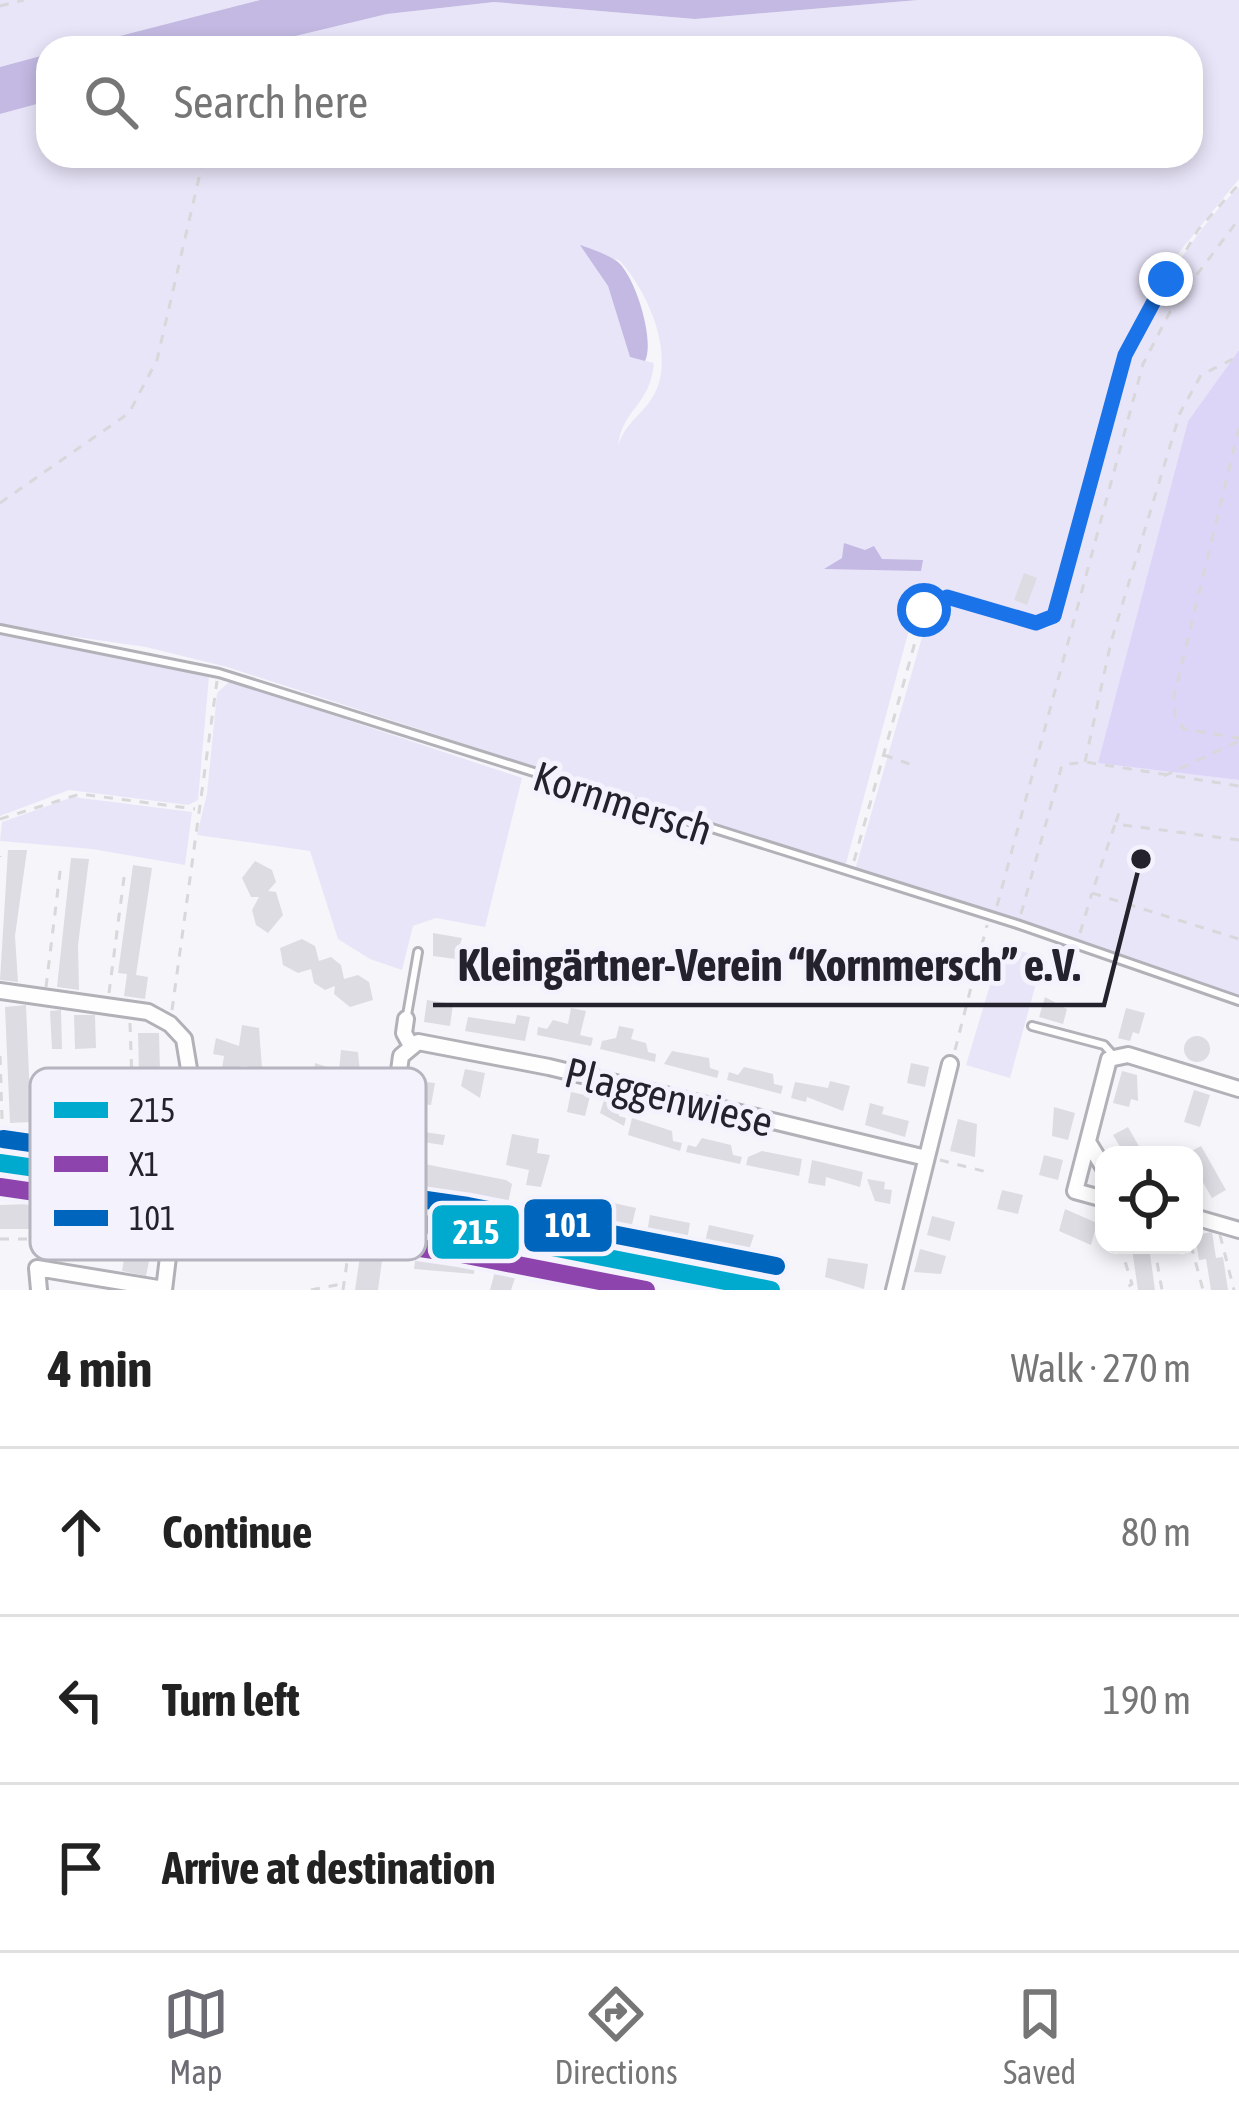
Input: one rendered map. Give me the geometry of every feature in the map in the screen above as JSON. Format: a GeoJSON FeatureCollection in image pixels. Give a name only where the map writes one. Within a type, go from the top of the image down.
{"type":"FeatureCollection","features":[{"type":"Feature","properties":{"kind":"street"},"geometry":{"type":"LineString","coordinates":[[0,991],[130,1009],[170,1024],[184,1040],[189,1068]]}},
{"type":"Feature","properties":{"kind":"street"},"geometry":{"type":"LineString","coordinates":[[399,1068],[410,1044],[404,1033],[406,1019]]}},
{"type":"Feature","properties":{"kind":"street","name":"Plaggenwiese"},"geometry":{"type":"LineString","coordinates":[[410,1044],[428,1041],[532,1063],[934,1159]]}},
{"type":"Feature","properties":{"kind":"street"},"geometry":{"type":"LineString","coordinates":[[1095,1197],[1075,1191],[1106,1063],[1113,1055],[1127,1054],[1239,1089]]}},
{"type":"Feature","properties":{"kind":"street"},"geometry":{"type":"LineString","coordinates":[[894,1290],[934,1159],[950,1064]]}},
{"type":"Feature","properties":{"kind":"street"},"geometry":{"type":"LineString","coordinates":[[1088,1142],[1095,1153]]}},
{"type":"Feature","properties":{"kind":"street"},"geometry":{"type":"LineString","coordinates":[[1203,1219],[1239,1230]]}},
{"type":"Feature","properties":{"kind":"street"},"geometry":{"type":"LineString","coordinates":[[426,1226],[771,1290]]}},
{"type":"Feature","properties":{"kind":"street"},"geometry":{"type":"LineString","coordinates":[[39,1290],[37,1268],[164,1289]]}},
{"type":"Feature","properties":{"kind":"lane","name":"Kornmersch"},"geometry":{"type":"LineString","coordinates":[[0,629],[219,673],[1017,924],[1239,1001]]}},
{"type":"Feature","properties":{"kind":"lane"},"geometry":{"type":"LineString","coordinates":[[406,1019],[418,952]]}},
{"type":"Feature","properties":{"kind":"lane"},"geometry":{"type":"LineString","coordinates":[[1032,1026],[1105,1046],[1113,1055]]}},
{"type":"Feature","properties":{"kind":"path"},"geometry":{"type":"LineString","coordinates":[[0,6],[24,0]]}},
{"type":"Feature","properties":{"kind":"path"},"geometry":{"type":"LineString","coordinates":[[0,502],[129,413],[143,392],[157,361],[201,168]]}},
{"type":"Feature","properties":{"kind":"path"},"geometry":{"type":"LineString","coordinates":[[850,875],[920,623],[931,603],[947,597],[1036,623],[1054,616],[1125,355],[1198,230],[1239,184]]}},
{"type":"Feature","properties":{"kind":"path"},"geometry":{"type":"LineString","coordinates":[[950,1064],[1143,364],[1173,307],[1239,219]]}},
{"type":"Feature","properties":{"kind":"path"},"geometry":{"type":"LineString","coordinates":[[1085,763],[1111,642],[1150,521],[1163,460],[1201,375],[1239,356]]}},
{"type":"Feature","properties":{"kind":"path"},"geometry":{"type":"LineString","coordinates":[[1239,428],[1174,696],[1175,717],[1184,729],[1239,739]]}},
{"type":"Feature","properties":{"kind":"path"},"geometry":{"type":"LineString","coordinates":[[170,1024],[219,673]]}},
{"type":"Feature","properties":{"kind":"path"},"geometry":{"type":"LineString","coordinates":[[1162,777],[1239,739]]}},
{"type":"Feature","properties":{"kind":"path"},"geometry":{"type":"LineString","coordinates":[[884,755],[915,766]]}},
{"type":"Feature","properties":{"kind":"path"},"geometry":{"type":"LineString","coordinates":[[1017,924],[1058,773],[1069,762],[1239,786]]}},
{"type":"Feature","properties":{"kind":"path"},"geometry":{"type":"LineString","coordinates":[[0,819],[80,794],[197,809]]}},
{"type":"Feature","properties":{"kind":"path"},"geometry":{"type":"LineString","coordinates":[[1081,932],[1121,806]]}},
{"type":"Feature","properties":{"kind":"path"},"geometry":{"type":"LineString","coordinates":[[1115,824],[1239,840]]}},
{"type":"Feature","properties":{"kind":"path"},"geometry":{"type":"LineString","coordinates":[[45,997],[61,864]]}},
{"type":"Feature","properties":{"kind":"path"},"geometry":{"type":"LineString","coordinates":[[107,1006],[125,870]]}},
{"type":"Feature","properties":{"kind":"path"},"geometry":{"type":"LineString","coordinates":[[1092,892],[1239,939]]}},
{"type":"Feature","properties":{"kind":"path"},"geometry":{"type":"LineString","coordinates":[[130,1009],[132,1068]]}},
{"type":"Feature","properties":{"kind":"path"},"geometry":{"type":"LineString","coordinates":[[0,1056],[2,1164]]}},
{"type":"Feature","properties":{"kind":"path"},"geometry":{"type":"LineString","coordinates":[[934,1159],[987,1172]]}},
{"type":"Feature","properties":{"kind":"path"},"geometry":{"type":"LineString","coordinates":[[1221,1224],[1220,1245],[1229,1258],[1234,1290]]}},
{"type":"Feature","properties":{"kind":"path"},"geometry":{"type":"LineString","coordinates":[[1123,1254],[1132,1287],[1123,1290]]}},
{"type":"Feature","properties":{"kind":"path"},"geometry":{"type":"LineString","coordinates":[[1156,1254],[1162,1290]]}},
{"type":"Feature","properties":{"kind":"path"},"geometry":{"type":"LineString","coordinates":[[1193,1254],[1203,1290]]}},
{"type":"Feature","properties":{"kind":"path"},"geometry":{"type":"LineString","coordinates":[[35,1260],[37,1268]]}},
{"type":"Feature","properties":{"kind":"path"},"geometry":{"type":"LineString","coordinates":[[311,1290],[343,1287]]}},
{"type":"Feature","properties":{"kind":"shaded area"},"geometry":{"type":"Polygon","coordinates":[[[0,0],[260,0],[120,36],[36,36],[36,57],[0,67],[0,0]]]}},
{"type":"Feature","properties":{"kind":"shaded area"},"geometry":{"type":"Polygon","coordinates":[[[260,0],[918,0],[695,19],[494,2],[387,14],[296,36],[120,36],[260,0]]]}},
{"type":"Feature","properties":{"kind":"shaded area"},"geometry":{"type":"Polygon","coordinates":[[[918,0],[1239,0],[1239,179],[1172,261],[1121,354],[1052,614],[1018,615],[953,596],[916,604],[845,867],[227,667],[146,647],[0,626],[0,114],[36,104],[36,168],[1203,168],[1203,36],[296,36],[387,14],[494,2],[695,19],[918,0]],[[582,246],[608,286],[630,357],[654,363],[647,389],[625,423],[618,446],[655,393],[662,359],[648,304],[619,260],[594,255],[582,246]]]}},
{"type":"Feature","properties":{"kind":"shaded area"},"geometry":{"type":"Polygon","coordinates":[[[36,57],[36,104],[0,114],[0,67],[36,57]]]}},
{"type":"Feature","properties":{"kind":"shaded area"},"geometry":{"type":"Polygon","coordinates":[[[1239,187],[1239,350],[1188,421],[1099,762],[1239,780],[1239,995],[855,870],[929,613],[942,605],[957,604],[1036,628],[1050,627],[1057,617],[1101,444],[1141,334],[1199,232],[1239,187]]]}},
{"type":"Feature","properties":{"kind":"shaded area"},"geometry":{"type":"Polygon","coordinates":[[[580,245],[611,258],[625,271],[646,325],[645,361],[630,357],[608,286],[580,245]]]}},
{"type":"Feature","properties":{"kind":"shaded area"},"geometry":{"type":"Polygon","coordinates":[[[1239,350],[1239,780],[1098,763],[1188,421],[1239,350]]]}},
{"type":"Feature","properties":{"kind":"shaded area"},"geometry":{"type":"Polygon","coordinates":[[[844,543],[865,550],[874,546],[882,559],[923,560],[921,571],[824,569],[842,558],[844,543]]]}},
{"type":"Feature","properties":{"kind":"shaded area"},"geometry":{"type":"Polygon","coordinates":[[[0,634],[101,649],[209,676],[198,800],[188,805],[69,790],[0,816],[0,634]]]}},
{"type":"Feature","properties":{"kind":"shaded area"},"geometry":{"type":"Polygon","coordinates":[[[230,681],[522,778],[485,927],[436,918],[413,926],[402,970],[370,959],[338,939],[310,851],[197,835],[207,794],[217,693],[230,681]]]}},
{"type":"Feature","properties":{"kind":"shaded area"},"geometry":{"type":"Polygon","coordinates":[[[73,797],[192,812],[185,865],[92,849],[0,841],[2,822],[73,797]]]}},
{"type":"Feature","properties":{"kind":"shaded area"},"geometry":{"type":"Polygon","coordinates":[[[1002,945],[1043,958],[1010,1078],[966,1065],[1002,945]]]}},
{"type":"Feature","properties":{"kind":"building"},"geometry":{"type":"Polygon","coordinates":[[[1024,573],[1037,578],[1027,605],[1014,600],[1024,573]]]}},
{"type":"Feature","properties":{"kind":"building"},"geometry":{"type":"Polygon","coordinates":[[[8,850],[27,850],[15,936],[18,982],[0,980],[8,850]]]}},
{"type":"Feature","properties":{"kind":"building"},"geometry":{"type":"Polygon","coordinates":[[[71,858],[89,859],[78,945],[79,990],[57,987],[71,858]]]}},
{"type":"Feature","properties":{"kind":"building"},"geometry":{"type":"Polygon","coordinates":[[[255,861],[272,870],[276,882],[268,891],[276,892],[283,915],[268,933],[256,925],[252,910],[259,897],[251,897],[242,878],[255,861]]]}},
{"type":"Feature","properties":{"kind":"building"},"geometry":{"type":"Polygon","coordinates":[[[133,865],[152,868],[136,975],[148,977],[145,999],[124,996],[127,974],[118,973],[133,865]]]}},
{"type":"Feature","properties":{"kind":"building"},"geometry":{"type":"Polygon","coordinates":[[[433,933],[462,938],[455,959],[433,956],[433,933]]]}},
{"type":"Feature","properties":{"kind":"building"},"geometry":{"type":"Polygon","coordinates":[[[302,939],[315,946],[319,961],[331,957],[341,965],[344,979],[358,975],[369,982],[373,1000],[350,1007],[334,994],[335,986],[325,990],[314,983],[311,969],[298,973],[283,965],[280,948],[302,939]]]}},
{"type":"Feature","properties":{"kind":"building"},"geometry":{"type":"Polygon","coordinates":[[[1045,997],[1067,1009],[1063,1024],[1039,1017],[1045,997]]]}},
{"type":"Feature","properties":{"kind":"building"},"geometry":{"type":"Polygon","coordinates":[[[427,1000],[453,1004],[450,1026],[424,1022],[427,1000]]]}},
{"type":"Feature","properties":{"kind":"building"},"geometry":{"type":"Polygon","coordinates":[[[26,1005],[30,1122],[10,1123],[5,1007],[26,1005]]]}},
{"type":"Feature","properties":{"kind":"building"},"geometry":{"type":"Polygon","coordinates":[[[571,1008],[586,1011],[580,1035],[593,1038],[591,1046],[537,1035],[538,1027],[547,1029],[553,1020],[568,1024],[571,1008]]]}},
{"type":"Feature","properties":{"kind":"building"},"geometry":{"type":"Polygon","coordinates":[[[1126,1008],[1145,1013],[1139,1034],[1133,1032],[1130,1041],[1118,1038],[1126,1008]]]}},
{"type":"Feature","properties":{"kind":"building"},"geometry":{"type":"Polygon","coordinates":[[[61,1010],[62,1049],[52,1049],[50,1011],[61,1010]]]}},
{"type":"Feature","properties":{"kind":"building"},"geometry":{"type":"Polygon","coordinates":[[[74,1015],[95,1015],[96,1048],[75,1049],[74,1015]]]}},
{"type":"Feature","properties":{"kind":"building"},"geometry":{"type":"Polygon","coordinates":[[[517,1015],[530,1017],[525,1041],[465,1031],[468,1017],[515,1024],[517,1015]]]}},
{"type":"Feature","properties":{"kind":"building"},"geometry":{"type":"Polygon","coordinates":[[[242,1025],[259,1028],[262,1068],[222,1068],[224,1056],[213,1054],[216,1038],[239,1046],[242,1025]]]}},
{"type":"Feature","properties":{"kind":"building"},"geometry":{"type":"Polygon","coordinates":[[[619,1026],[634,1029],[631,1039],[646,1043],[648,1052],[656,1054],[655,1062],[600,1049],[602,1041],[616,1038],[619,1026]]]}},
{"type":"Feature","properties":{"kind":"building"},"geometry":{"type":"Polygon","coordinates":[[[138,1033],[159,1033],[160,1068],[139,1068],[138,1033]]]}},
{"type":"Feature","properties":{"kind":"building"},"geometry":{"type":"Polygon","coordinates":[[[1197,1036],[1210,1049],[1197,1062],[1184,1049],[1197,1036]]]}},
{"type":"Feature","properties":{"kind":"building"},"geometry":{"type":"Polygon","coordinates":[[[341,1050],[358,1052],[360,1068],[339,1068],[341,1050]]]}},
{"type":"Feature","properties":{"kind":"building"},"geometry":{"type":"Polygon","coordinates":[[[672,1051],[709,1058],[710,1068],[719,1071],[717,1078],[664,1064],[672,1051]]]}},
{"type":"Feature","properties":{"kind":"building"},"geometry":{"type":"Polygon","coordinates":[[[911,1063],[929,1067],[925,1087],[907,1083],[911,1063]]]}},
{"type":"Feature","properties":{"kind":"building"},"geometry":{"type":"Polygon","coordinates":[[[744,1067],[773,1074],[774,1084],[783,1086],[781,1094],[727,1080],[729,1072],[738,1075],[744,1067]]]}},
{"type":"Feature","properties":{"kind":"building"},"geometry":{"type":"Polygon","coordinates":[[[465,1069],[485,1073],[480,1098],[461,1086],[465,1069]]]}},
{"type":"Feature","properties":{"kind":"building"},"geometry":{"type":"Polygon","coordinates":[[[1122,1071],[1137,1075],[1138,1101],[1131,1099],[1129,1107],[1113,1103],[1122,1071]]]}},
{"type":"Feature","properties":{"kind":"building"},"geometry":{"type":"Polygon","coordinates":[[[830,1081],[850,1086],[843,1111],[807,1097],[806,1102],[791,1098],[795,1082],[828,1088],[830,1081]]]}},
{"type":"Feature","properties":{"kind":"building"},"geometry":{"type":"Polygon","coordinates":[[[426,1082],[435,1083],[431,1105],[426,1104],[426,1082]]]}},
{"type":"Feature","properties":{"kind":"building"},"geometry":{"type":"Polygon","coordinates":[[[1194,1090],[1210,1095],[1200,1127],[1184,1122],[1194,1090]]]}},
{"type":"Feature","properties":{"kind":"building"},"geometry":{"type":"Polygon","coordinates":[[[571,1092],[590,1096],[585,1116],[567,1112],[571,1092]]]}},
{"type":"Feature","properties":{"kind":"building"},"geometry":{"type":"Polygon","coordinates":[[[604,1100],[618,1103],[619,1116],[626,1118],[624,1126],[600,1113],[604,1100]]]}},
{"type":"Feature","properties":{"kind":"building"},"geometry":{"type":"Polygon","coordinates":[[[870,1103],[884,1107],[882,1114],[909,1121],[905,1137],[865,1125],[870,1103]]]}},
{"type":"Feature","properties":{"kind":"building"},"geometry":{"type":"Polygon","coordinates":[[[1054,1107],[1075,1113],[1068,1140],[1052,1136],[1054,1107]]]}},
{"type":"Feature","properties":{"kind":"building"},"geometry":{"type":"Polygon","coordinates":[[[632,1118],[672,1131],[673,1141],[682,1143],[680,1151],[628,1135],[632,1118]]]}},
{"type":"Feature","properties":{"kind":"building"},"geometry":{"type":"Polygon","coordinates":[[[958,1119],[977,1124],[975,1157],[950,1151],[958,1119]]]}},
{"type":"Feature","properties":{"kind":"building"},"geometry":{"type":"Polygon","coordinates":[[[1128,1127],[1139,1146],[1120,1146],[1113,1135],[1128,1127]]]}},
{"type":"Feature","properties":{"kind":"building"},"geometry":{"type":"Polygon","coordinates":[[[426,1132],[445,1135],[443,1145],[426,1143],[426,1132]]]}},
{"type":"Feature","properties":{"kind":"building"},"geometry":{"type":"Polygon","coordinates":[[[512,1134],[539,1139],[537,1153],[550,1155],[541,1187],[526,1185],[529,1170],[506,1165],[512,1134]]]}},
{"type":"Feature","properties":{"kind":"building"},"geometry":{"type":"Polygon","coordinates":[[[702,1138],[731,1145],[733,1155],[742,1157],[740,1164],[686,1152],[688,1145],[696,1147],[702,1138]]]}},
{"type":"Feature","properties":{"kind":"building"},"geometry":{"type":"Polygon","coordinates":[[[1203,1150],[1226,1190],[1212,1198],[1203,1182],[1203,1150]]]}},
{"type":"Feature","properties":{"kind":"building"},"geometry":{"type":"Polygon","coordinates":[[[762,1151],[802,1159],[799,1176],[746,1165],[748,1157],[762,1151]]]}},
{"type":"Feature","properties":{"kind":"building"},"geometry":{"type":"Polygon","coordinates":[[[1044,1155],[1063,1160],[1058,1180],[1039,1175],[1044,1155]]]}},
{"type":"Feature","properties":{"kind":"building"},"geometry":{"type":"Polygon","coordinates":[[[812,1160],[863,1172],[860,1187],[826,1177],[825,1186],[808,1183],[812,1160]]]}},
{"type":"Feature","properties":{"kind":"building"},"geometry":{"type":"Polygon","coordinates":[[[426,1164],[506,1180],[512,1184],[507,1208],[426,1192],[426,1164]]]}},
{"type":"Feature","properties":{"kind":"building"},"geometry":{"type":"Polygon","coordinates":[[[867,1179],[885,1182],[884,1189],[892,1190],[890,1204],[875,1201],[867,1179]]]}},
{"type":"Feature","properties":{"kind":"building"},"geometry":{"type":"Polygon","coordinates":[[[1002,1190],[1023,1195],[1018,1214],[997,1209],[1002,1190]]]}},
{"type":"Feature","properties":{"kind":"building"},"geometry":{"type":"Polygon","coordinates":[[[583,1196],[636,1208],[630,1233],[578,1221],[583,1196]]]}},
{"type":"Feature","properties":{"kind":"building"},"geometry":{"type":"Polygon","coordinates":[[[30,1204],[30,1229],[0,1229],[0,1205],[30,1204]]]}},
{"type":"Feature","properties":{"kind":"building"},"geometry":{"type":"Polygon","coordinates":[[[1065,1209],[1095,1222],[1091,1245],[1059,1231],[1065,1209]]]}},
{"type":"Feature","properties":{"kind":"building"},"geometry":{"type":"Polygon","coordinates":[[[650,1215],[690,1223],[686,1246],[646,1238],[650,1215]]]}},
{"type":"Feature","properties":{"kind":"building"},"geometry":{"type":"Polygon","coordinates":[[[932,1216],[955,1222],[950,1241],[927,1235],[932,1216]]]}},
{"type":"Feature","properties":{"kind":"building"},"geometry":{"type":"Polygon","coordinates":[[[709,1225],[754,1235],[746,1259],[703,1250],[709,1225]]]}},
{"type":"Feature","properties":{"kind":"building"},"geometry":{"type":"Polygon","coordinates":[[[1212,1232],[1216,1258],[1223,1257],[1228,1290],[1211,1290],[1206,1259],[1199,1260],[1198,1254],[1203,1254],[1203,1234],[1212,1232]]]}},
{"type":"Feature","properties":{"kind":"building"},"geometry":{"type":"Polygon","coordinates":[[[426,1247],[476,1252],[474,1274],[414,1269],[415,1260],[426,1260],[426,1247]]]}},
{"type":"Feature","properties":{"kind":"building"},"geometry":{"type":"Polygon","coordinates":[[[920,1249],[946,1256],[941,1274],[914,1272],[920,1249]]]}},
{"type":"Feature","properties":{"kind":"building"},"geometry":{"type":"Polygon","coordinates":[[[1133,1254],[1150,1254],[1155,1290],[1138,1290],[1133,1254]]]}},
{"type":"Feature","properties":{"kind":"building"},"geometry":{"type":"Polygon","coordinates":[[[828,1258],[868,1264],[864,1289],[825,1277],[828,1258]]]}},
{"type":"Feature","properties":{"kind":"building"},"geometry":{"type":"Polygon","coordinates":[[[124,1260],[149,1260],[146,1276],[122,1271],[124,1260]]]}},
{"type":"Feature","properties":{"kind":"building"},"geometry":{"type":"Polygon","coordinates":[[[359,1260],[382,1260],[378,1290],[355,1290],[359,1260]]]}},
{"type":"Feature","properties":{"kind":"building"},"geometry":{"type":"Polygon","coordinates":[[[498,1260],[520,1263],[511,1290],[490,1290],[498,1260]]]}},
{"type":"Feature","properties":{"kind":"transit line","name":"101"},"geometry":{"type":"LineString","coordinates":[[3,1139],[30,1143]]}},
{"type":"Feature","properties":{"kind":"transit line","name":"215"},"geometry":{"type":"LineString","coordinates":[[0,1163],[30,1167]]}},
{"type":"Feature","properties":{"kind":"transit line","name":"X1"},"geometry":{"type":"LineString","coordinates":[[0,1187],[30,1191]]}},
{"type":"Feature","properties":{"kind":"transit line","name":"101"},"geometry":{"type":"LineString","coordinates":[[426,1200],[776,1266]]}},
{"type":"Feature","properties":{"kind":"transit line","name":"215"},"geometry":{"type":"LineString","coordinates":[[426,1224],[771,1290]]}},
{"type":"Feature","properties":{"kind":"transit line","name":"X1"},"geometry":{"type":"LineString","coordinates":[[426,1249],[646,1290]]}},
{"type":"Feature","properties":{"kind":"place","name":"Kleingärtner-Verein “Kornmersch” e.V."},"geometry":{"type":"Point","coordinates":[1141,859]}},
{"type":"Feature","properties":{"kind":"route"},"geometry":{"type":"LineString","coordinates":[[924,610],[937,598],[947,597],[1036,623],[1048,623],[1054,616],[1107,407],[1125,355],[1166,279]]}}]}
